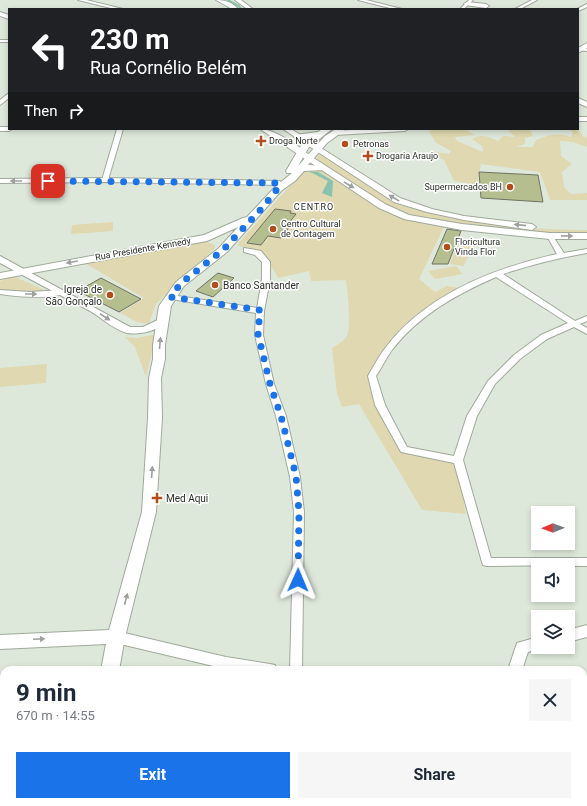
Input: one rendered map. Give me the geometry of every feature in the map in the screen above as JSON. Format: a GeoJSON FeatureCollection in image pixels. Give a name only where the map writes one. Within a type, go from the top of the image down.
{"type":"FeatureCollection","features":[{"type":"Feature","properties":{"kind":"main road"},"geometry":{"type":"LineString","coordinates":[[468,3],[487,6]]}},
{"type":"Feature","properties":{"kind":"main road"},"geometry":{"type":"LineString","coordinates":[[581,50],[587,45]]}},
{"type":"Feature","properties":{"kind":"main road"},"geometry":{"type":"LineString","coordinates":[[279,186],[286,184],[302,168],[332,131]]}},
{"type":"Feature","properties":{"kind":"main road"},"geometry":{"type":"LineString","coordinates":[[298,137],[332,131]]}},
{"type":"Feature","properties":{"kind":"main road"},"geometry":{"type":"LineString","coordinates":[[111,666],[116,637],[149,512],[155,418],[154,378],[159,359],[162,321],[165,306],[180,284],[223,250],[252,218],[297,163],[301,152],[308,144],[332,131]]}},
{"type":"Feature","properties":{"kind":"main road"},"geometry":{"type":"LineString","coordinates":[[302,168],[322,168]]}},
{"type":"Feature","properties":{"kind":"main road","name":"Rua Presidente Kennedy"},"geometry":{"type":"LineString","coordinates":[[0,276],[207,238],[252,218]]}},
{"type":"Feature","properties":{"kind":"main road"},"geometry":{"type":"LineString","coordinates":[[207,238],[220,244],[223,250]]}},
{"type":"Feature","properties":{"kind":"main road"},"geometry":{"type":"LineString","coordinates":[[0,642],[116,637]]}},
{"type":"Feature","properties":{"kind":"street"},"geometry":{"type":"LineString","coordinates":[[80,0],[116,8]]}},
{"type":"Feature","properties":{"kind":"street"},"geometry":{"type":"LineString","coordinates":[[220,0],[234,8]]}},
{"type":"Feature","properties":{"kind":"street"},"geometry":{"type":"LineString","coordinates":[[238,0],[249,8]]}},
{"type":"Feature","properties":{"kind":"street"},"geometry":{"type":"LineString","coordinates":[[360,0],[395,8]]}},
{"type":"Feature","properties":{"kind":"street"},"geometry":{"type":"LineString","coordinates":[[519,8],[535,0]]}},
{"type":"Feature","properties":{"kind":"street"},"geometry":{"type":"LineString","coordinates":[[375,8],[376,4]]}},
{"type":"Feature","properties":{"kind":"street"},"geometry":{"type":"LineString","coordinates":[[0,103],[8,96]]}},
{"type":"Feature","properties":{"kind":"street"},"geometry":{"type":"LineString","coordinates":[[105,180],[120,130]]}},
{"type":"Feature","properties":{"kind":"street"},"geometry":{"type":"LineString","coordinates":[[265,130],[301,152],[322,168],[382,206],[407,216],[476,229],[550,236],[587,236]]}},
{"type":"Feature","properties":{"kind":"street"},"geometry":{"type":"LineString","coordinates":[[288,130],[397,200],[417,208],[477,219],[545,228],[587,228]]}},
{"type":"Feature","properties":{"kind":"street"},"geometry":{"type":"LineString","coordinates":[[332,131],[372,130]]}},
{"type":"Feature","properties":{"kind":"street"},"geometry":{"type":"LineString","coordinates":[[0,181],[105,180],[279,186]]}},
{"type":"Feature","properties":{"kind":"street"},"geometry":{"type":"LineString","coordinates":[[451,225],[458,221],[457,217],[454,215]]}},
{"type":"Feature","properties":{"kind":"street"},"geometry":{"type":"LineString","coordinates":[[476,229],[470,223],[477,219]]}},
{"type":"Feature","properties":{"kind":"street"},"geometry":{"type":"LineString","coordinates":[[550,236],[561,254]]}},
{"type":"Feature","properties":{"kind":"street"},"geometry":{"type":"LineString","coordinates":[[247,250],[258,253],[266,262],[266,280],[260,310],[258,334],[270,384],[281,416],[296,476],[299,512],[296,666]]}},
{"type":"Feature","properties":{"kind":"street"},"geometry":{"type":"LineString","coordinates":[[458,460],[404,450],[380,405],[372,376],[380,360],[401,334],[433,306],[467,286],[496,274],[561,254],[587,251]]}},
{"type":"Feature","properties":{"kind":"street"},"geometry":{"type":"LineString","coordinates":[[0,252],[61,292],[119,326],[129,330],[144,330],[162,321]]}},
{"type":"Feature","properties":{"kind":"street"},"geometry":{"type":"LineString","coordinates":[[0,259],[27,270]]}},
{"type":"Feature","properties":{"kind":"street"},"geometry":{"type":"LineString","coordinates":[[496,274],[587,332]]}},
{"type":"Feature","properties":{"kind":"street"},"geometry":{"type":"LineString","coordinates":[[0,292],[17,294],[49,294],[61,292]]}},
{"type":"Feature","properties":{"kind":"street"},"geometry":{"type":"LineString","coordinates":[[171,297],[260,310]]}},
{"type":"Feature","properties":{"kind":"street"},"geometry":{"type":"LineString","coordinates":[[587,318],[544,337],[517,357],[492,383],[472,416],[458,460],[487,562],[587,562]]}},
{"type":"Feature","properties":{"kind":"street"},"geometry":{"type":"LineString","coordinates":[[575,634],[587,631]]}},
{"type":"Feature","properties":{"kind":"street"},"geometry":{"type":"LineString","coordinates":[[116,637],[226,663],[245,666]]}},
{"type":"Feature","properties":{"kind":"street"},"geometry":{"type":"LineString","coordinates":[[516,666],[522,647],[531,645]]}},
{"type":"Feature","properties":{"kind":"shaded area"},"geometry":{"type":"Polygon","coordinates":[[[467,130],[475,135],[455,137],[457,141],[483,152],[482,146],[472,139],[482,136],[498,141],[503,136],[515,137],[509,130],[530,130],[533,136],[525,138],[525,144],[516,147],[533,147],[536,140],[553,135],[571,137],[573,132],[571,130],[578,130],[584,137],[587,138],[587,147],[573,142],[560,141],[561,156],[572,164],[562,172],[564,187],[571,194],[587,193],[587,200],[550,200],[540,172],[481,164],[477,185],[454,181],[444,160],[429,151],[449,154],[451,151],[435,142],[429,131],[467,130]]]}},
{"type":"Feature","properties":{"kind":"shaded area"},"geometry":{"type":"Polygon","coordinates":[[[319,154],[397,204],[420,211],[467,221],[515,227],[587,230],[587,234],[523,232],[457,223],[409,214],[382,203],[316,160],[319,154]]]}},
{"type":"Feature","properties":{"kind":"shaded area"},"geometry":{"type":"Polygon","coordinates":[[[305,169],[319,169],[383,211],[444,227],[419,279],[435,292],[447,286],[460,288],[434,303],[397,332],[368,375],[376,407],[401,448],[456,462],[466,514],[422,510],[359,404],[342,407],[337,394],[332,348],[344,340],[347,336],[349,313],[346,280],[311,281],[309,271],[278,278],[270,264],[262,256],[237,245],[305,169]]]}},
{"type":"Feature","properties":{"kind":"shaded area"},"geometry":{"type":"Polygon","coordinates":[[[113,222],[113,231],[71,234],[72,225],[113,222]]]}},
{"type":"Feature","properties":{"kind":"shaded area"},"geometry":{"type":"Polygon","coordinates":[[[460,238],[475,240],[464,266],[450,264],[460,238]]]}},
{"type":"Feature","properties":{"kind":"shaded area"},"geometry":{"type":"Polygon","coordinates":[[[196,242],[207,242],[215,245],[215,248],[156,304],[149,323],[145,324],[120,313],[144,298],[83,262],[196,242]]]}},
{"type":"Feature","properties":{"kind":"shaded area"},"geometry":{"type":"Polygon","coordinates":[[[456,266],[463,274],[435,279],[428,271],[456,266]]]}},
{"type":"Feature","properties":{"kind":"shaded area"},"geometry":{"type":"Polygon","coordinates":[[[13,276],[49,292],[0,290],[0,281],[13,276]]]}},
{"type":"Feature","properties":{"kind":"shaded area"},"geometry":{"type":"Polygon","coordinates":[[[156,334],[146,377],[135,347],[125,337],[138,338],[156,334]]]}},
{"type":"Feature","properties":{"kind":"shaded area"},"geometry":{"type":"Polygon","coordinates":[[[47,364],[46,383],[0,387],[0,368],[47,364]]]}},
{"type":"Feature","properties":{"kind":"water"},"geometry":{"type":"Polygon","coordinates":[[[310,172],[318,172],[333,181],[332,197],[322,193],[328,181],[310,172]]]}},
{"type":"Feature","properties":{"kind":"building","name":"Supermercados BH"},"geometry":{"type":"Polygon","coordinates":[[[479,172],[538,175],[543,202],[481,198],[479,172]]]}},
{"type":"Feature","properties":{"kind":"building"},"geometry":{"type":"Polygon","coordinates":[[[275,209],[291,211],[290,213],[296,214],[288,224],[291,225],[281,238],[268,236],[261,245],[247,243],[275,209]]]}},
{"type":"Feature","properties":{"kind":"building","name":"Floricultura Vinda Flor"},"geometry":{"type":"Polygon","coordinates":[[[447,229],[461,231],[448,264],[432,264],[447,229]]]}},
{"type":"Feature","properties":{"kind":"building","name":"Banco Santander"},"geometry":{"type":"Polygon","coordinates":[[[218,273],[234,278],[213,297],[196,291],[218,273]]]}},
{"type":"Feature","properties":{"kind":"building","name":"Igreja de São Gonçalo"},"geometry":{"type":"Polygon","coordinates":[[[101,278],[141,299],[119,312],[78,291],[101,278]]]}},
{"type":"Feature","properties":{"kind":"waterway"},"geometry":{"type":"LineString","coordinates":[[228,0],[240,8]]}},
{"type":"Feature","properties":{"kind":"place","name":"Droga Norte"},"geometry":{"type":"Point","coordinates":[261,141]}},
{"type":"Feature","properties":{"kind":"place","name":"Petronas"},"geometry":{"type":"Point","coordinates":[345,144]}},
{"type":"Feature","properties":{"kind":"place","name":"Drogaria Araujo"},"geometry":{"type":"Point","coordinates":[368,156]}},
{"type":"Feature","properties":{"kind":"place","name":"Supermercados BH"},"geometry":{"type":"Point","coordinates":[510,187]}},
{"type":"Feature","properties":{"kind":"place","name":"Centro Cultural de Contagem"},"geometry":{"type":"Point","coordinates":[273,229]}},
{"type":"Feature","properties":{"kind":"place","name":"Floricultura Vinda Flor"},"geometry":{"type":"Point","coordinates":[447,247]}},
{"type":"Feature","properties":{"kind":"place","name":"Banco Santander"},"geometry":{"type":"Point","coordinates":[215,285]}},
{"type":"Feature","properties":{"kind":"place","name":"Igreja de São Gonçalo"},"geometry":{"type":"Point","coordinates":[110,295]}},
{"type":"Feature","properties":{"kind":"place","name":"Med Aqui"},"geometry":{"type":"Point","coordinates":[157,498]}},
{"type":"Feature","properties":{"kind":"district","name":"CENTRO"},"geometry":{"type":"Point","coordinates":[314,207]}},
{"type":"Feature","properties":{"kind":"route"},"geometry":{"type":"LineString","coordinates":[[48,181],[105,180],[279,183],[278,188],[264,206],[223,250],[180,284],[171,297],[260,310],[258,334],[270,384],[281,416],[296,476],[299,512],[298,580]]}}]}
